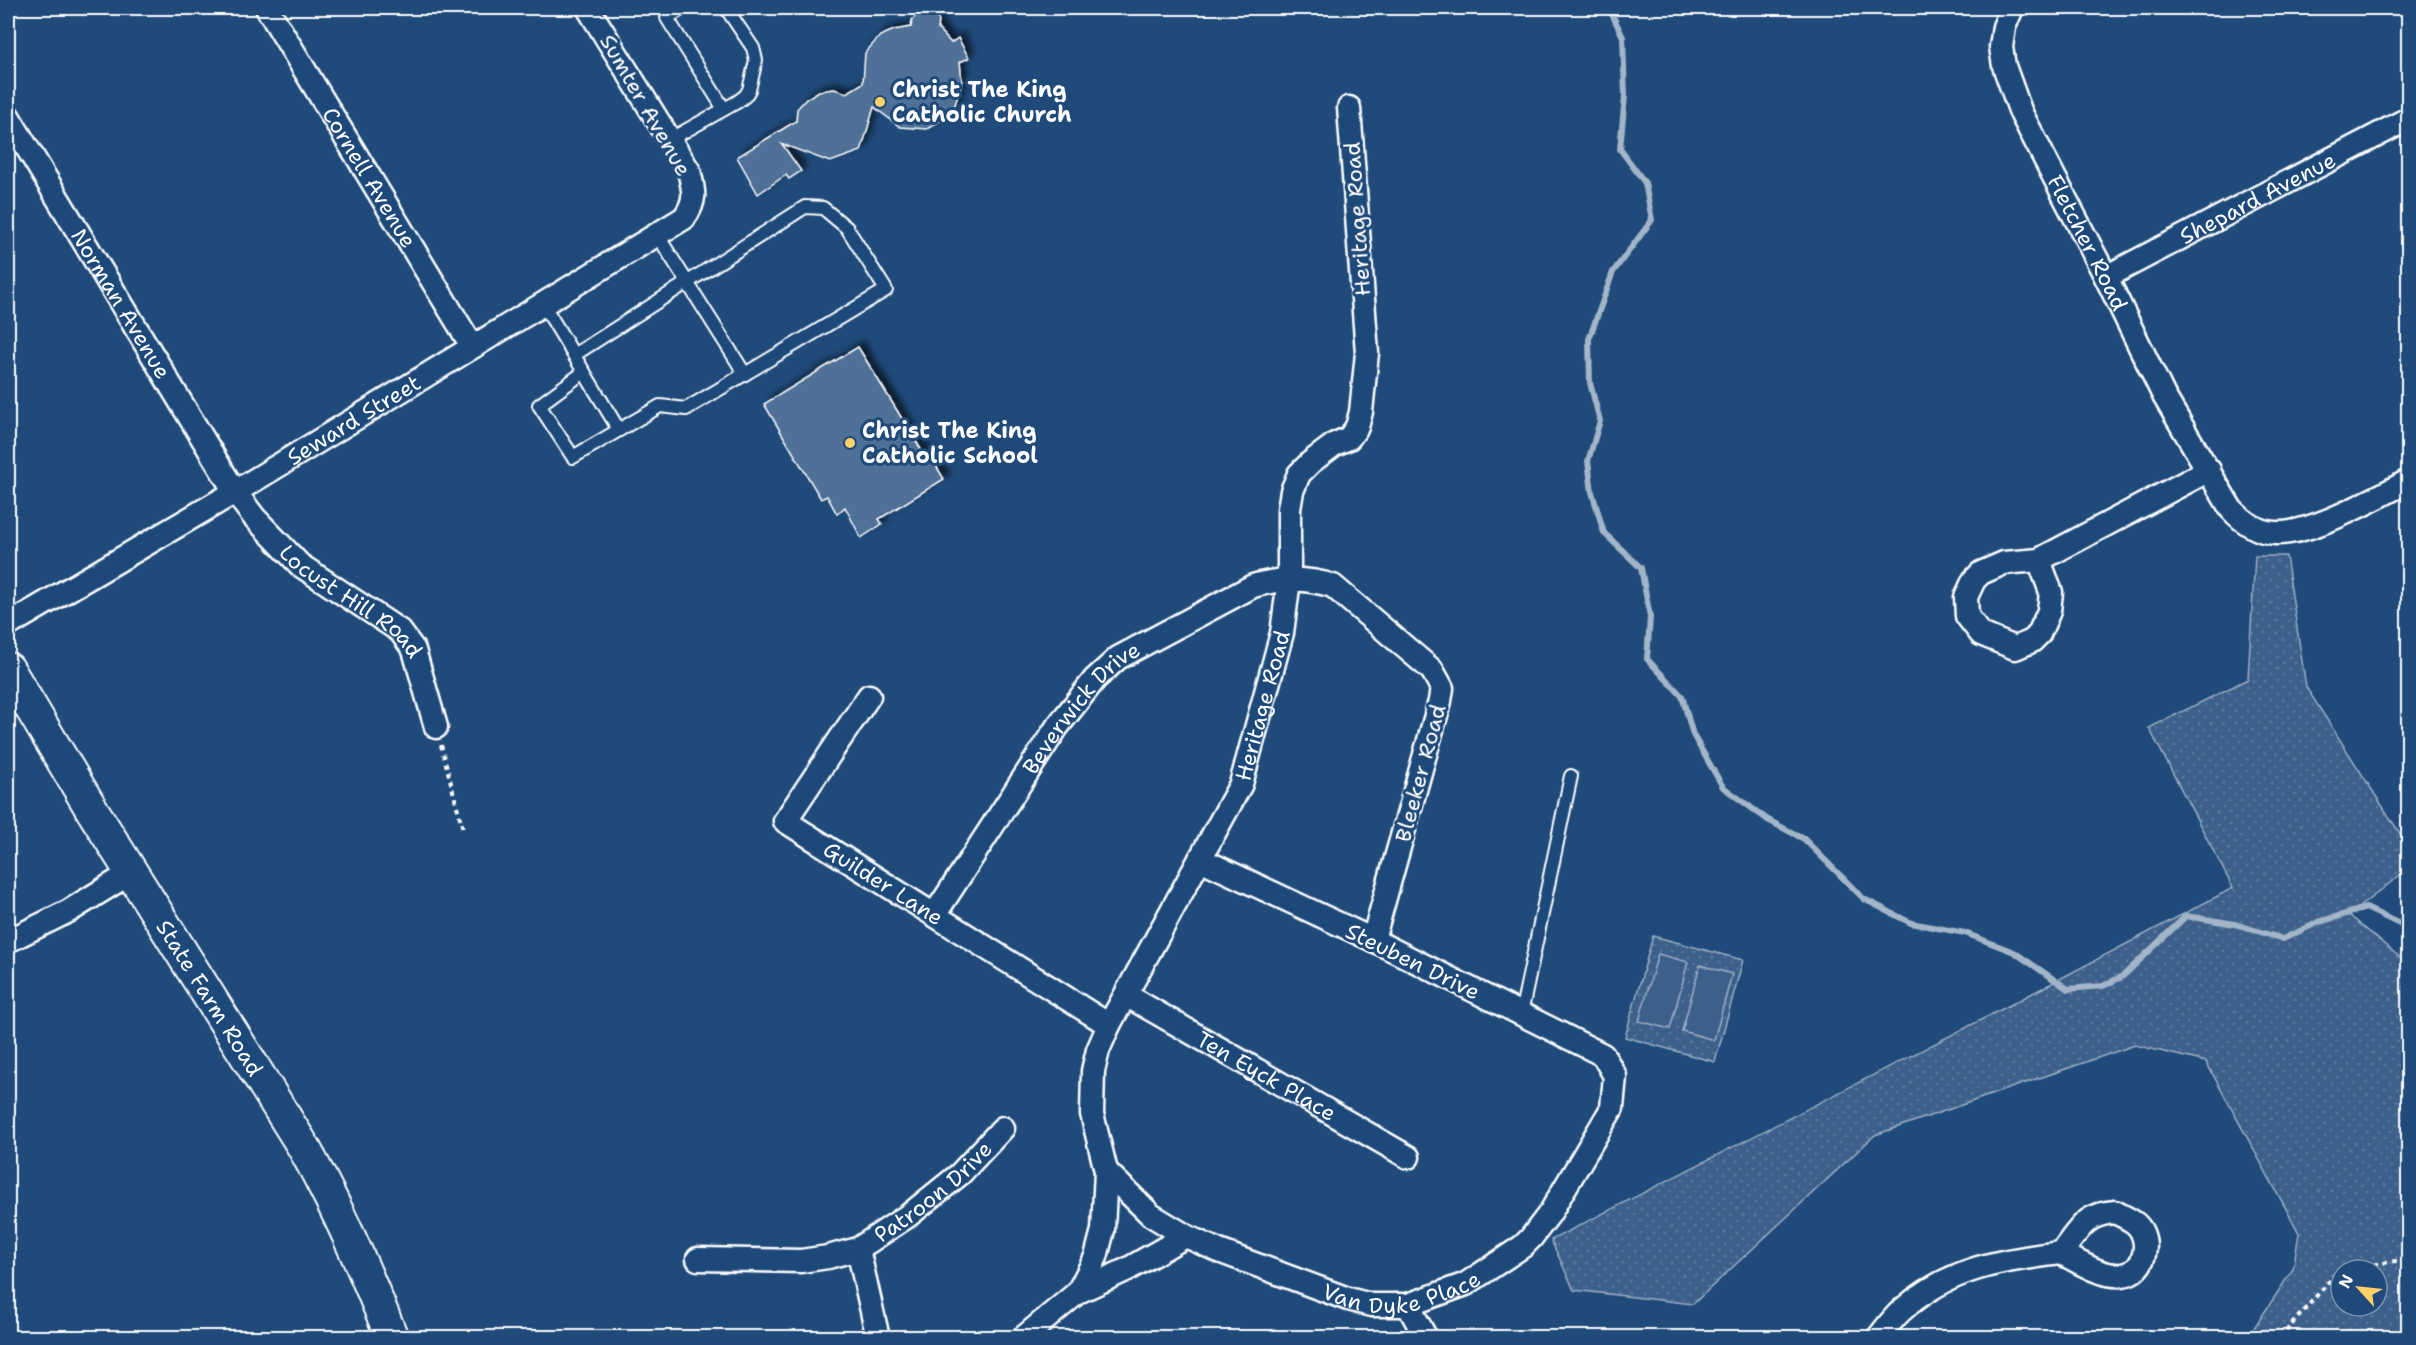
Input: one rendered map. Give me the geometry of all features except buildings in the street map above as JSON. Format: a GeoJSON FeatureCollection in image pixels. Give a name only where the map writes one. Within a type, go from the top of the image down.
{"type":"FeatureCollection","features":[{"type":"Feature","properties":{"kind":"main road","name":"State Farm Road"},"geometry":{"type":"LineString","coordinates":[[8,669],[317,1170],[365,1269],[392,1338]]}},
{"type":"Feature","properties":{"kind":"street","name":"Cornell Avenue"},"geometry":{"type":"LineString","coordinates":[[267,8],[472,346]]}},
{"type":"Feature","properties":{"kind":"street","name":"Sumter Avenue"},"geometry":{"type":"LineString","coordinates":[[588,8],[689,171],[694,192],[692,206]]}},
{"type":"Feature","properties":{"kind":"street","name":"Fletcher Road"},"geometry":{"type":"LineString","coordinates":[[2012,8],[2004,27],[2001,47],[2004,66],[2021,113],[2106,277],[2164,396],[2231,509],[2241,520],[2262,530],[2275,533],[2310,528],[2409,482]]}},
{"type":"Feature","properties":{"kind":"street","name":"Heritage Road"},"geometry":{"type":"LineString","coordinates":[[1078,1292],[1096,1257],[1103,1230],[1106,1171],[1092,1114],[1093,1071],[1098,1050],[1108,1025],[1241,784],[1282,633],[1290,580],[1289,509],[1292,491],[1299,474],[1335,444],[1349,438],[1357,427],[1365,383],[1367,353],[1349,108]]}},
{"type":"Feature","properties":{"kind":"street","name":"Norman Avenue"},"geometry":{"type":"LineString","coordinates":[[8,116],[235,492]]}},
{"type":"Feature","properties":{"kind":"street","name":"Shepard Avenue"},"geometry":{"type":"LineString","coordinates":[[2106,277],[2409,119]]}},
{"type":"Feature","properties":{"kind":"street","name":"Seward Street"},"geometry":{"type":"LineString","coordinates":[[8,625],[235,492],[472,346],[658,236],[684,218],[692,206]]}},
{"type":"Feature","properties":{"kind":"street"},"geometry":{"type":"LineString","coordinates":[[2039,560],[2208,470]]}},
{"type":"Feature","properties":{"kind":"street","name":"Locust Hill Road"},"geometry":{"type":"LineString","coordinates":[[235,492],[254,517],[300,565],[400,631],[414,650],[436,727]]}},
{"type":"Feature","properties":{"kind":"street","name":"Beverwick Drive"},"geometry":{"type":"LineString","coordinates":[[935,914],[1057,727],[1095,679],[1118,658],[1253,586],[1270,581],[1290,580]]}},
{"type":"Feature","properties":{"kind":"street","name":"Bleeker Road"},"geometry":{"type":"LineString","coordinates":[[1290,580],[1312,580],[1332,586],[1432,670],[1442,688],[1373,940]]}},
{"type":"Feature","properties":{"kind":"street","name":"Guilder Lane"},"geometry":{"type":"LineString","coordinates":[[869,696],[785,821],[1108,1025]]}},
{"type":"Feature","properties":{"kind":"street","name":"Steuben Drive"},"geometry":{"type":"LineString","coordinates":[[1200,859],[1373,940],[1603,1055],[1615,1076]]}},
{"type":"Feature","properties":{"kind":"street"},"geometry":{"type":"LineString","coordinates":[[8,941],[69,911],[132,872]]}},
{"type":"Feature","properties":{"kind":"street","name":"Ten Eyck Place"},"geometry":{"type":"LineString","coordinates":[[1126,995],[1408,1157]]}},
{"type":"Feature","properties":{"kind":"street","name":"Van Dyke Place"},"geometry":{"type":"LineString","coordinates":[[1106,1171],[1151,1215],[1186,1236],[1219,1251],[1348,1299],[1371,1305],[1408,1305],[1466,1284],[1531,1238],[1550,1212],[1612,1108],[1615,1076]]}},
{"type":"Feature","properties":{"kind":"street","name":"Patroon Drive"},"geometry":{"type":"LineString","coordinates":[[698,1259],[801,1261],[858,1249],[909,1215],[960,1174],[1003,1128]]}},
{"type":"Feature","properties":{"kind":"street","name":"Heritage Road"},"geometry":{"type":"LineString","coordinates":[[1023,1338],[1078,1292],[1128,1269],[1186,1236]]}},
{"type":"Feature","properties":{"kind":"street","name":"Patroon Drive"},"geometry":{"type":"LineString","coordinates":[[858,1249],[878,1338]]}},
{"type":"Feature","properties":{"kind":"street"},"geometry":{"type":"LineString","coordinates":[[1878,1338],[1902,1310],[1953,1276],[1982,1265],[2061,1253]]}},
{"type":"Feature","properties":{"kind":"street"},"geometry":{"type":"LineString","coordinates":[[1408,1305],[1426,1338]]}},
{"type":"Feature","properties":{"kind":"lane"},"geometry":{"type":"LineString","coordinates":[[683,8],[668,18],[724,109]]}},
{"type":"Feature","properties":{"kind":"lane"},"geometry":{"type":"LineString","coordinates":[[669,140],[745,96],[749,90],[756,60],[753,48],[726,8]]}},
{"type":"Feature","properties":{"kind":"lane"},"geometry":{"type":"LineString","coordinates":[[574,355],[805,207],[823,208],[847,228],[886,290],[686,409],[660,406],[573,457],[540,405],[584,372]]}},
{"type":"Feature","properties":{"kind":"lane"},"geometry":{"type":"LineString","coordinates":[[658,236],[745,374]]}},
{"type":"Feature","properties":{"kind":"lane"},"geometry":{"type":"LineString","coordinates":[[543,304],[619,430]]}},
{"type":"Feature","properties":{"kind":"lane"},"geometry":{"type":"LineString","coordinates":[[1521,1014],[1571,776]]}},
{"type":"Feature","properties":{"kind":"path"},"geometry":{"type":"LineString","coordinates":[[436,727],[463,829]]}},
{"type":"Feature","properties":{"kind":"path"},"geometry":{"type":"LineString","coordinates":[[2280,1338],[2339,1270],[2409,1259]]}},
{"type":"Feature","properties":{"kind":"shaded area"},"geometry":{"type":"Polygon","coordinates":[[[2255,556],[2286,556],[2306,687],[2408,846],[2408,869],[2349,915],[2408,964],[2408,1337],[2248,1337],[2293,1269],[2299,1233],[2206,1062],[2135,1045],[1875,1135],[1693,1304],[1574,1290],[1551,1240],[2233,888],[2149,728],[2248,679],[2255,556]]]}},
{"type":"Feature","properties":{"kind":"shaded area"},"geometry":{"type":"Polygon","coordinates":[[[1653,936],[1743,960],[1715,1062],[1625,1037],[1653,936]]]}},
{"type":"Feature","properties":{"kind":"shaded area"},"geometry":{"type":"Polygon","coordinates":[[[1658,954],[1688,962],[1670,1029],[1639,1021],[1658,954]]]}},
{"type":"Feature","properties":{"kind":"shaded area"},"geometry":{"type":"Polygon","coordinates":[[[1700,965],[1732,974],[1714,1040],[1682,1031],[1700,965]]]}},
{"type":"Feature","properties":{"kind":"waterway"},"geometry":{"type":"LineString","coordinates":[[1609,8],[1623,37],[1625,96],[1620,149],[1645,183],[1652,220],[1613,272],[1589,339],[1590,383],[1600,421],[1588,461],[1592,492],[1604,533],[1641,568],[1650,617],[1647,659],[1682,696],[1693,735],[1723,787],[1768,820],[1804,839],[1864,899],[1911,923],[1965,933],[2014,952],[2068,989],[2103,986],[2123,976],[2186,916],[2235,924],[2283,939],[2319,922],[2366,908],[2408,928]]}},
{"type":"Feature","properties":{"kind":"place","name":"Christ The King Catholic Church"},"geometry":{"type":"Point","coordinates":[880,102]}},
{"type":"Feature","properties":{"kind":"place","name":"Christ The King Catholic School"},"geometry":{"type":"Point","coordinates":[850,443]}}]}
